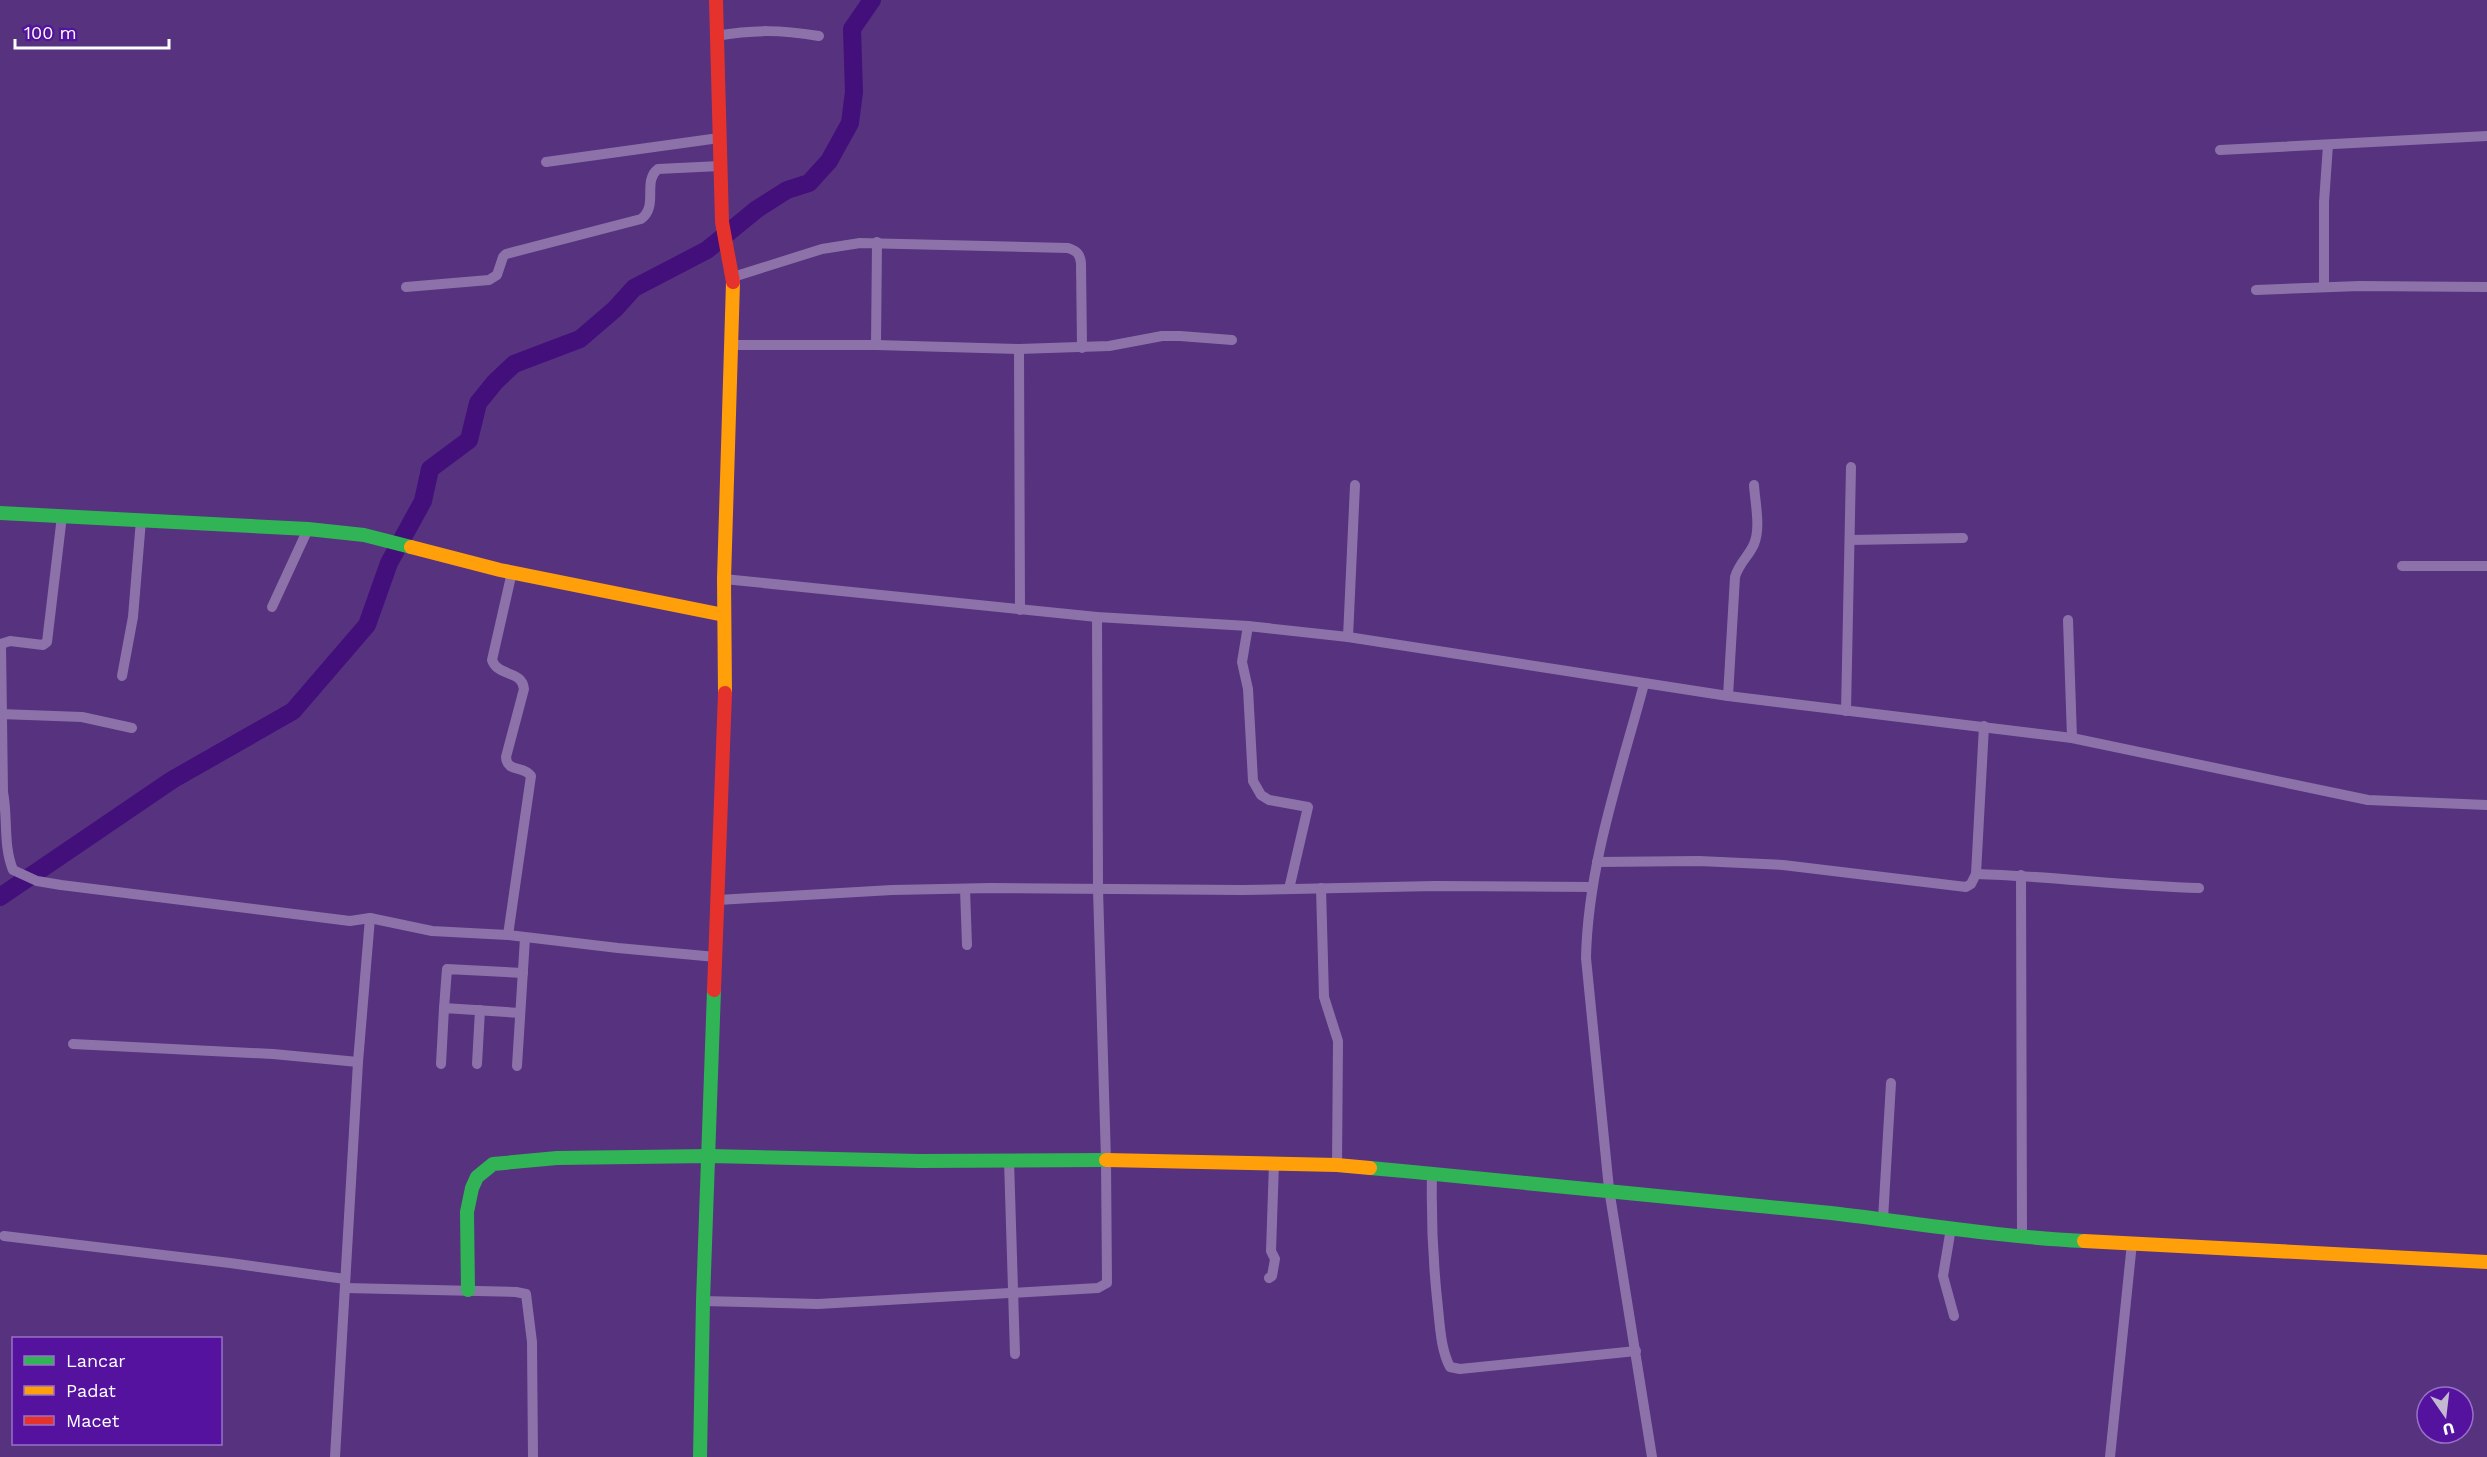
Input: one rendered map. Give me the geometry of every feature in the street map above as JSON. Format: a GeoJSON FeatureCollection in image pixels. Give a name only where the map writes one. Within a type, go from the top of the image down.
{"type":"FeatureCollection","features":[{"type":"Feature","properties":{"kind":"street"},"geometry":{"type":"LineString","coordinates":[[700,1457],[703,1301],[725,701],[724,579],[733,277],[722,222],[716,0]]}},
{"type":"Feature","properties":{"kind":"street"},"geometry":{"type":"LineString","coordinates":[[716,36],[750,30],[784,31],[819,36]]}},
{"type":"Feature","properties":{"kind":"street"},"geometry":{"type":"LineString","coordinates":[[2220,150],[2487,136]]}},
{"type":"Feature","properties":{"kind":"street"},"geometry":{"type":"LineString","coordinates":[[546,162],[719,138]]}},
{"type":"Feature","properties":{"kind":"street"},"geometry":{"type":"LineString","coordinates":[[2324,287],[2324,202],[2328,145]]}},
{"type":"Feature","properties":{"kind":"street"},"geometry":{"type":"LineString","coordinates":[[406,287],[483,282],[494,278],[507,254],[601,231],[645,217],[651,204],[651,177],[658,169],[720,166]]}},
{"type":"Feature","properties":{"kind":"street"},"geometry":{"type":"LineString","coordinates":[[733,277],[822,249],[851,244],[877,242],[1075,250],[1080,256],[1081,263],[1082,348]]}},
{"type":"Feature","properties":{"kind":"street"},"geometry":{"type":"LineString","coordinates":[[876,345],[877,242]]}},
{"type":"Feature","properties":{"kind":"street"},"geometry":{"type":"LineString","coordinates":[[2256,290],[2324,287],[2487,287]]}},
{"type":"Feature","properties":{"kind":"street"},"geometry":{"type":"LineString","coordinates":[[732,345],[876,345],[1019,349],[1108,346],[1162,336],[1232,340]]}},
{"type":"Feature","properties":{"kind":"street"},"geometry":{"type":"LineString","coordinates":[[1019,349],[1020,610]]}},
{"type":"Feature","properties":{"kind":"street"},"geometry":{"type":"LineString","coordinates":[[1846,711],[1851,467]]}},
{"type":"Feature","properties":{"kind":"street"},"geometry":{"type":"LineString","coordinates":[[1348,637],[1355,485]]}},
{"type":"Feature","properties":{"kind":"street"},"geometry":{"type":"LineString","coordinates":[[1728,696],[1735,577],[1737,568],[1751,549],[1756,535],[1754,485]]}},
{"type":"Feature","properties":{"kind":"street"},"geometry":{"type":"LineString","coordinates":[[0,513],[308,529],[364,535],[512,572],[724,615]]}},
{"type":"Feature","properties":{"kind":"street"},"geometry":{"type":"LineString","coordinates":[[62,516],[47,642],[43,645],[10,641],[1,644],[1,792],[6,806],[8,858],[13,870],[28,878],[61,885],[251,910],[350,921],[370,918],[432,931],[508,935],[716,957]]}},
{"type":"Feature","properties":{"kind":"street"},"geometry":{"type":"LineString","coordinates":[[122,676],[133,617],[141,520]]}},
{"type":"Feature","properties":{"kind":"street"},"geometry":{"type":"LineString","coordinates":[[272,607],[308,529]]}},
{"type":"Feature","properties":{"kind":"street"},"geometry":{"type":"LineString","coordinates":[[1850,540],[1963,538]]}},
{"type":"Feature","properties":{"kind":"street"},"geometry":{"type":"LineString","coordinates":[[2402,566],[2487,566]]}},
{"type":"Feature","properties":{"kind":"street"},"geometry":{"type":"LineString","coordinates":[[508,935],[531,776],[525,771],[506,764],[524,689],[523,683],[519,678],[496,668],[492,660],[512,572]]}},
{"type":"Feature","properties":{"kind":"street"},"geometry":{"type":"LineString","coordinates":[[724,579],[1020,610],[1248,626],[1348,637],[1728,696],[2072,738],[2174,757],[2361,798],[2487,805]]}},
{"type":"Feature","properties":{"kind":"street"},"geometry":{"type":"LineString","coordinates":[[703,1301],[818,1304],[1098,1288],[1107,1283],[1106,1160],[1098,889],[1097,617]]}},
{"type":"Feature","properties":{"kind":"street"},"geometry":{"type":"LineString","coordinates":[[2068,620],[2072,738]]}},
{"type":"Feature","properties":{"kind":"street"},"geometry":{"type":"LineString","coordinates":[[1248,626],[1242,662],[1248,688],[1253,781],[1261,795],[1269,800],[1308,807],[1289,889]]}},
{"type":"Feature","properties":{"kind":"street"},"geometry":{"type":"LineString","coordinates":[[1644,684],[1597,862],[1592,887],[1586,958],[1609,1189],[1652,1457]]}},
{"type":"Feature","properties":{"kind":"street"},"geometry":{"type":"LineString","coordinates":[[1,714],[82,717],[132,728]]}},
{"type":"Feature","properties":{"kind":"street"},"geometry":{"type":"LineString","coordinates":[[1597,862],[1699,861],[1784,865],[1960,886],[1971,884],[1976,874],[1984,726]]}},
{"type":"Feature","properties":{"kind":"street"},"geometry":{"type":"LineString","coordinates":[[1976,874],[2021,875],[2134,886],[2199,888]]}},
{"type":"Feature","properties":{"kind":"street"},"geometry":{"type":"LineString","coordinates":[[2021,875],[2022,1238]]}},
{"type":"Feature","properties":{"kind":"street"},"geometry":{"type":"LineString","coordinates":[[718,900],[891,890],[1592,887]]}},
{"type":"Feature","properties":{"kind":"street"},"geometry":{"type":"LineString","coordinates":[[1322,888],[1324,997],[1338,1041],[1337,1165]]}},
{"type":"Feature","properties":{"kind":"street"},"geometry":{"type":"LineString","coordinates":[[965,889],[967,945]]}},
{"type":"Feature","properties":{"kind":"street"},"geometry":{"type":"LineString","coordinates":[[335,1457],[358,1062],[370,918]]}},
{"type":"Feature","properties":{"kind":"street"},"geometry":{"type":"LineString","coordinates":[[517,1066],[525,938]]}},
{"type":"Feature","properties":{"kind":"street"},"geometry":{"type":"LineString","coordinates":[[441,1064],[447,969],[523,973]]}},
{"type":"Feature","properties":{"kind":"street"},"geometry":{"type":"LineString","coordinates":[[444,1008],[520,1013]]}},
{"type":"Feature","properties":{"kind":"street"},"geometry":{"type":"LineString","coordinates":[[477,1064],[480,1010]]}},
{"type":"Feature","properties":{"kind":"street"},"geometry":{"type":"LineString","coordinates":[[73,1044],[273,1054],[358,1062]]}},
{"type":"Feature","properties":{"kind":"street"},"geometry":{"type":"LineString","coordinates":[[1883,1219],[1891,1083]]}},
{"type":"Feature","properties":{"kind":"street"},"geometry":{"type":"LineString","coordinates":[[468,1290],[468,1200],[477,1177],[493,1164],[556,1158],[710,1156],[1337,1165],[1609,1189],[1883,1219],[2022,1238],[2487,1262]]}},
{"type":"Feature","properties":{"kind":"street"},"geometry":{"type":"LineString","coordinates":[[1009,1160],[1015,1354]]}},
{"type":"Feature","properties":{"kind":"street"},"geometry":{"type":"LineString","coordinates":[[1269,1278],[1272,1276],[1275,1259],[1271,1251],[1274,1163]]}},
{"type":"Feature","properties":{"kind":"street"},"geometry":{"type":"LineString","coordinates":[[1432,1173],[1431,1228],[1434,1273],[1440,1327],[1450,1367],[1460,1369],[1636,1351]]}},
{"type":"Feature","properties":{"kind":"street"},"geometry":{"type":"LineString","coordinates":[[1951,1228],[1943,1276],[1954,1316]]}},
{"type":"Feature","properties":{"kind":"street"},"geometry":{"type":"LineString","coordinates":[[4,1236],[230,1263],[345,1284],[526,1294],[531,1342],[533,1457]]}},
{"type":"Feature","properties":{"kind":"street"},"geometry":{"type":"LineString","coordinates":[[2110,1457],[2132,1243]]}},
{"type":"Feature","properties":{"kind":"waterway"},"geometry":{"type":"LineString","coordinates":[[0,897],[172,780],[293,711],[367,625],[389,563],[423,501],[430,469],[469,440],[478,403],[514,364],[580,339],[615,309],[634,288],[707,250],[757,209],[787,190],[809,183],[829,161],[850,123],[854,92],[852,29],[872,0]]}},
{"type":"Feature","properties":{"kind":"traffic: fast"},"geometry":{"type":"LineString","coordinates":[[0,513],[308,529],[364,535],[411,547]]}},
{"type":"Feature","properties":{"kind":"traffic: fast"},"geometry":{"type":"LineString","coordinates":[[700,1457],[714,990]]}},
{"type":"Feature","properties":{"kind":"traffic: fast"},"geometry":{"type":"LineString","coordinates":[[468,1290],[467,1212],[477,1177],[493,1164],[557,1158],[710,1156],[919,1161],[1106,1160]]}},
{"type":"Feature","properties":{"kind":"traffic: fast"},"geometry":{"type":"LineString","coordinates":[[1370,1168],[1774,1207],[1989,1233],[2084,1241]]}},
{"type":"Feature","properties":{"kind":"traffic: slow"},"geometry":{"type":"LineString","coordinates":[[725,693],[724,579],[733,282]]}},
{"type":"Feature","properties":{"kind":"traffic: slow"},"geometry":{"type":"LineString","coordinates":[[411,547],[500,570],[724,615]]}},
{"type":"Feature","properties":{"kind":"traffic: slow"},"geometry":{"type":"LineString","coordinates":[[1106,1160],[1337,1165],[1370,1168]]}},
{"type":"Feature","properties":{"kind":"traffic: slow"},"geometry":{"type":"LineString","coordinates":[[2084,1241],[2487,1262]]}},
{"type":"Feature","properties":{"kind":"traffic: jam"},"geometry":{"type":"LineString","coordinates":[[716,0],[722,222],[733,282]]}},
{"type":"Feature","properties":{"kind":"traffic: jam"},"geometry":{"type":"LineString","coordinates":[[714,990],[725,693]]}}]}
